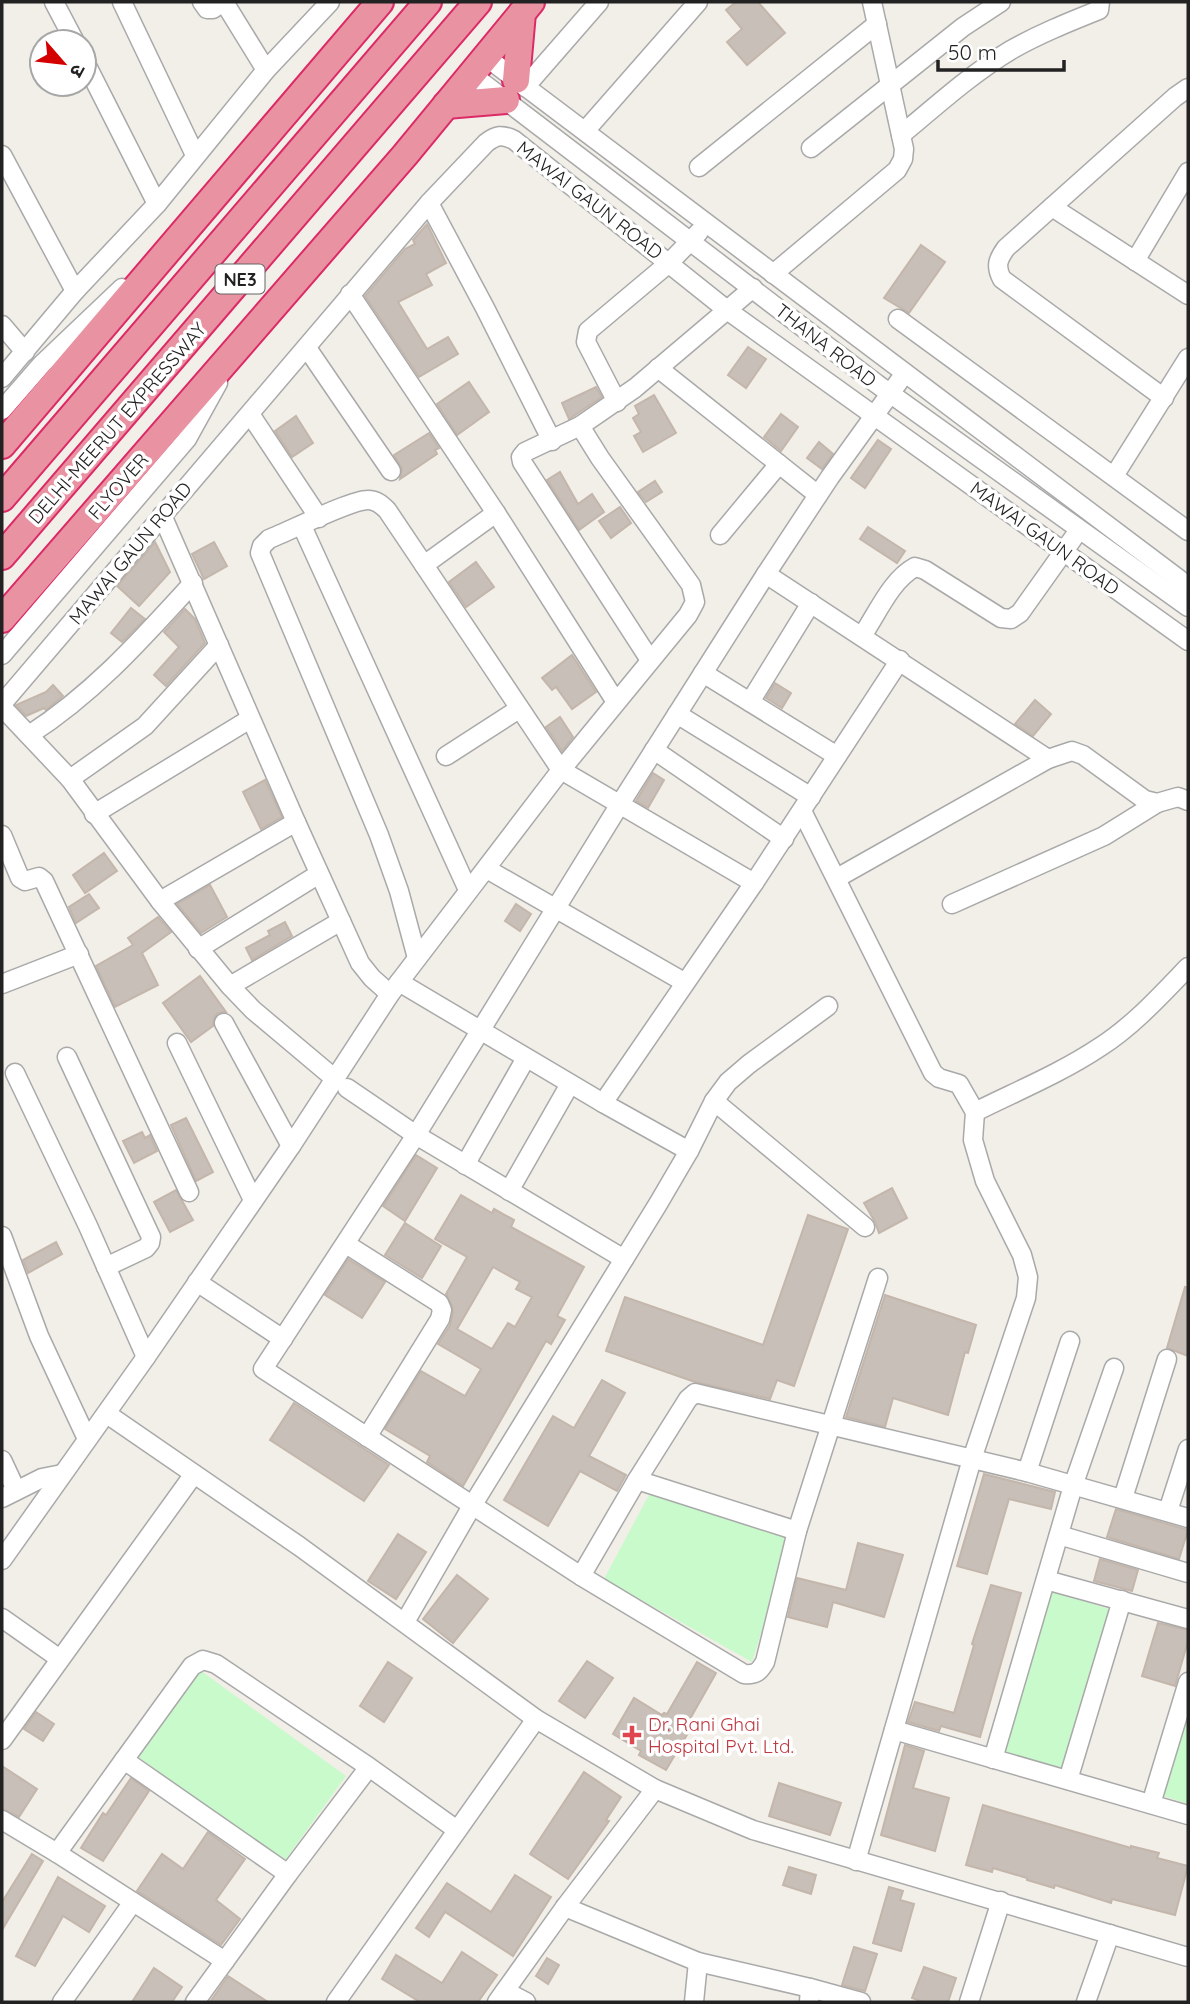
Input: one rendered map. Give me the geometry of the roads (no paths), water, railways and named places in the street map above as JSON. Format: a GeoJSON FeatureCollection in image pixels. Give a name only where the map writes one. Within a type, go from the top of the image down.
{"type":"FeatureCollection","features":[{"type":"Feature","properties":{"kind":"highway"},"geometry":{"type":"LineString","coordinates":[[2,444],[380,2]]}},
{"type":"Feature","properties":{"kind":"highway","name":"DELHI-MEERUT EXPRESSWAY"},"geometry":{"type":"LineString","coordinates":[[2,556],[478,2]]}},
{"type":"Feature","properties":{"kind":"highway","name":"DELHI-MEERUT EXPRESSWAY"},"geometry":{"type":"LineString","coordinates":[[2,498],[425,5]]}},
{"type":"Feature","properties":{"kind":"highway"},"geometry":{"type":"LineString","coordinates":[[446,105],[516,89],[526,7]]}},
{"type":"Feature","properties":{"kind":"highway","name":"FLYOVER"},"geometry":{"type":"LineString","coordinates":[[2,619],[446,105],[526,7]]}},
{"type":"Feature","properties":{"kind":"street"},"geometry":{"type":"LineString","coordinates":[[54,2],[68,28]]}},
{"type":"Feature","properties":{"kind":"street"},"geometry":{"type":"LineString","coordinates":[[122,2],[195,155]]}},
{"type":"Feature","properties":{"kind":"street"},"geometry":{"type":"LineString","coordinates":[[202,2],[207,9],[213,9],[224,2],[266,70]]}},
{"type":"Feature","properties":{"kind":"street"},"geometry":{"type":"LineString","coordinates":[[2,378],[75,291],[157,204],[266,70],[330,2]]}},
{"type":"Feature","properties":{"kind":"street"},"geometry":{"type":"LineString","coordinates":[[516,89],[599,2]]}},
{"type":"Feature","properties":{"kind":"street"},"geometry":{"type":"LineString","coordinates":[[585,131],[698,2]]}},
{"type":"Feature","properties":{"kind":"street"},"geometry":{"type":"LineString","coordinates":[[773,274],[897,170],[903,159],[901,135],[873,2]]}},
{"type":"Feature","properties":{"kind":"street"},"geometry":{"type":"LineString","coordinates":[[811,148],[963,27],[1001,2]]}},
{"type":"Feature","properties":{"kind":"street"},"geometry":{"type":"LineString","coordinates":[[901,135],[966,80],[1011,50],[1054,28],[1099,10],[1100,2]]}},
{"type":"Feature","properties":{"kind":"street"},"geometry":{"type":"LineString","coordinates":[[699,167],[877,24]]}},
{"type":"Feature","properties":{"kind":"street","name":"THANA ROAD"},"geometry":{"type":"LineString","coordinates":[[479,65],[585,131],[1188,586]]}},
{"type":"Feature","properties":{"kind":"street"},"geometry":{"type":"LineString","coordinates":[[98,88],[157,204]]}},
{"type":"Feature","properties":{"kind":"street"},"geometry":{"type":"LineString","coordinates":[[1164,398],[1002,279],[997,270],[999,258],[1006,248],[1188,88]]}},
{"type":"Feature","properties":{"kind":"street","name":"THANA ROAD"},"geometry":{"type":"LineString","coordinates":[[516,89],[692,242],[890,394],[1188,607]]}},
{"type":"Feature","properties":{"kind":"street","name":"MAWAI GAUN ROAD"},"geometry":{"type":"LineString","coordinates":[[2,705],[429,203],[486,142],[495,136],[504,135],[514,140],[727,310],[1188,641]]}},
{"type":"Feature","properties":{"kind":"street"},"geometry":{"type":"LineString","coordinates":[[2,155],[75,291]]}},
{"type":"Feature","properties":{"kind":"street"},"geometry":{"type":"LineString","coordinates":[[1135,261],[1188,172]]}},
{"type":"Feature","properties":{"kind":"street"},"geometry":{"type":"LineString","coordinates":[[429,203],[552,441]]}},
{"type":"Feature","properties":{"kind":"street"},"geometry":{"type":"LineString","coordinates":[[1052,206],[1188,295]]}},
{"type":"Feature","properties":{"kind":"street"},"geometry":{"type":"LineString","coordinates":[[617,402],[585,336],[692,242],[705,223]]}},
{"type":"Feature","properties":{"kind":"street"},"geometry":{"type":"LineString","coordinates":[[2,410],[42,364],[189,225]]}},
{"type":"Feature","properties":{"kind":"street"},"geometry":{"type":"LineString","coordinates":[[650,660],[522,463],[522,457],[525,452],[580,426],[617,402],[753,288]]}},
{"type":"Feature","properties":{"kind":"street"},"geometry":{"type":"LineString","coordinates":[[350,294],[496,513],[616,702]]}},
{"type":"Feature","properties":{"kind":"street"},"geometry":{"type":"LineString","coordinates":[[898,318],[1188,531]]}},
{"type":"Feature","properties":{"kind":"street"},"geometry":{"type":"LineString","coordinates":[[2,325],[24,352]]}},
{"type":"Feature","properties":{"kind":"street"},"geometry":{"type":"LineString","coordinates":[[307,348],[391,471]]}},
{"type":"Feature","properties":{"kind":"street"},"geometry":{"type":"LineString","coordinates":[[2,655],[187,439],[235,351]]}},
{"type":"Feature","properties":{"kind":"street"},"geometry":{"type":"LineString","coordinates":[[1114,476],[1188,358]]}},
{"type":"Feature","properties":{"kind":"street"},"geometry":{"type":"LineString","coordinates":[[658,368],[818,495]]}},
{"type":"Feature","properties":{"kind":"street"},"geometry":{"type":"LineString","coordinates":[[878,1278],[797,1531],[765,1662],[760,1671],[753,1675],[744,1674],[581,1576],[263,1369],[416,1135],[620,804],[766,574],[818,495],[905,373]]}},
{"type":"Feature","properties":{"kind":"street"},"geometry":{"type":"LineString","coordinates":[[250,414],[319,518]]}},
{"type":"Feature","properties":{"kind":"street"},"geometry":{"type":"LineString","coordinates":[[2,1560],[107,1414],[253,1199],[341,1083],[394,988],[561,770],[688,615],[695,602],[694,592],[580,426]]}},
{"type":"Feature","properties":{"kind":"street"},"geometry":{"type":"LineString","coordinates":[[720,535],[779,464]]}},
{"type":"Feature","properties":{"kind":"street"},"geometry":{"type":"LineString","coordinates":[[417,958],[399,891],[379,835],[260,553],[268,539],[351,503],[368,500],[380,502],[561,770],[754,883]]}},
{"type":"Feature","properties":{"kind":"street"},"geometry":{"type":"LineString","coordinates":[[424,565],[496,513]]}},
{"type":"Feature","properties":{"kind":"street"},"geometry":{"type":"LineString","coordinates":[[162,515],[319,874],[360,963],[372,978],[481,1032],[689,1151]]}},
{"type":"Feature","properties":{"kind":"street"},"geometry":{"type":"LineString","coordinates":[[302,526],[468,890]]}},
{"type":"Feature","properties":{"kind":"street"},"geometry":{"type":"LineString","coordinates":[[862,636],[897,582],[915,567],[925,570],[1001,618],[1012,620],[1020,613],[1079,530]]}},
{"type":"Feature","properties":{"kind":"street"},"geometry":{"type":"LineString","coordinates":[[766,574],[1048,760]]}},
{"type":"Feature","properties":{"kind":"street"},"geometry":{"type":"LineString","coordinates":[[29,736],[64,713],[93,688],[192,583]]}},
{"type":"Feature","properties":{"kind":"street"},"geometry":{"type":"LineString","coordinates":[[750,702],[811,603]]}},
{"type":"Feature","properties":{"kind":"street"},"geometry":{"type":"LineString","coordinates":[[70,779],[145,726],[219,645]]}},
{"type":"Feature","properties":{"kind":"street"},"geometry":{"type":"LineString","coordinates":[[603,1103],[784,839],[900,660]]}},
{"type":"Feature","properties":{"kind":"street"},"geometry":{"type":"LineString","coordinates":[[703,673],[838,756]]}},
{"type":"Feature","properties":{"kind":"street"},"geometry":{"type":"LineString","coordinates":[[2,705],[70,779],[198,949],[253,1010],[341,1083],[416,1135],[624,1259]]}},
{"type":"Feature","properties":{"kind":"street"},"geometry":{"type":"LineString","coordinates":[[446,756],[519,709]]}},
{"type":"Feature","properties":{"kind":"street"},"geometry":{"type":"LineString","coordinates":[[677,714],[807,804],[837,878],[933,1073],[939,1078],[959,1084],[975,1112],[973,1140],[976,1158],[1022,1255],[1028,1277],[1026,1298],[972,1458],[856,1861]]}},
{"type":"Feature","properties":{"kind":"street"},"geometry":{"type":"LineString","coordinates":[[94,814],[250,719]]}},
{"type":"Feature","properties":{"kind":"street"},"geometry":{"type":"LineString","coordinates":[[654,750],[784,839]]}},
{"type":"Feature","properties":{"kind":"street"},"geometry":{"type":"LineString","coordinates":[[837,878],[1048,760],[1072,751],[1083,755],[1132,793],[1157,803]]}},
{"type":"Feature","properties":{"kind":"street"},"geometry":{"type":"LineString","coordinates":[[952,904],[1104,836],[1157,803],[1178,797],[1188,802]]}},
{"type":"Feature","properties":{"kind":"street"},"geometry":{"type":"LineString","coordinates":[[160,901],[296,822]]}},
{"type":"Feature","properties":{"kind":"street"},"geometry":{"type":"LineString","coordinates":[[2,835],[20,878],[26,881],[38,877],[44,881],[189,1192]]}},
{"type":"Feature","properties":{"kind":"street"},"geometry":{"type":"LineString","coordinates":[[492,872],[684,982]]}},
{"type":"Feature","properties":{"kind":"street"},"geometry":{"type":"LineString","coordinates":[[198,949],[319,874]]}},
{"type":"Feature","properties":{"kind":"street"},"geometry":{"type":"LineString","coordinates":[[230,986],[341,920]]}},
{"type":"Feature","properties":{"kind":"street"},"geometry":{"type":"LineString","coordinates":[[2,984],[79,954]]}},
{"type":"Feature","properties":{"kind":"street"},"geometry":{"type":"LineString","coordinates":[[975,1112],[1056,1072],[1101,1046],[1145,1011],[1188,967]]}},
{"type":"Feature","properties":{"kind":"street"},"geometry":{"type":"LineString","coordinates":[[405,1622],[472,1506],[689,1151],[714,1101],[728,1082],[748,1064],[828,1006]]}},
{"type":"Feature","properties":{"kind":"street"},"geometry":{"type":"LineString","coordinates":[[224,1023],[291,1146]]}},
{"type":"Feature","properties":{"kind":"street"},"geometry":{"type":"LineString","coordinates":[[177,1043],[253,1199]]}},
{"type":"Feature","properties":{"kind":"street"},"geometry":{"type":"LineString","coordinates":[[67,1057],[151,1237],[146,1248],[106,1267]]}},
{"type":"Feature","properties":{"kind":"street"},"geometry":{"type":"LineString","coordinates":[[465,1165],[526,1058]]}},
{"type":"Feature","properties":{"kind":"street"},"geometry":{"type":"LineString","coordinates":[[15,1073],[146,1357]]}},
{"type":"Feature","properties":{"kind":"street"},"geometry":{"type":"LineString","coordinates":[[509,1191],[570,1084]]}},
{"type":"Feature","properties":{"kind":"street"},"geometry":{"type":"LineString","coordinates":[[714,1101],[865,1227]]}},
{"type":"Feature","properties":{"kind":"street"},"geometry":{"type":"LineString","coordinates":[[2,1236],[39,1336],[87,1439]]}},
{"type":"Feature","properties":{"kind":"street"},"geometry":{"type":"LineString","coordinates":[[346,1244],[439,1303],[442,1310],[440,1319],[366,1437]]}},
{"type":"Feature","properties":{"kind":"street"},"geometry":{"type":"LineString","coordinates":[[197,1282],[283,1339]]}},
{"type":"Feature","properties":{"kind":"street"},"geometry":{"type":"LineString","coordinates":[[1027,1472],[1070,1341]]}},
{"type":"Feature","properties":{"kind":"street"},"geometry":{"type":"LineString","coordinates":[[1123,1498],[1167,1359]]}},
{"type":"Feature","properties":{"kind":"street"},"geometry":{"type":"LineString","coordinates":[[993,1759],[1073,1486],[1114,1368]]}},
{"type":"Feature","properties":{"kind":"street"},"geometry":{"type":"LineString","coordinates":[[581,1576],[636,1480],[688,1399],[695,1393],[972,1458],[1188,1518]]}},
{"type":"Feature","properties":{"kind":"street"},"geometry":{"type":"LineString","coordinates":[[107,1414],[405,1622],[536,1719],[655,1789],[753,1830],[1188,1957]]}},
{"type":"Feature","properties":{"kind":"street"},"geometry":{"type":"LineString","coordinates":[[1168,1511],[1188,1449]]}},
{"type":"Feature","properties":{"kind":"street"},"geometry":{"type":"LineString","coordinates":[[2,1460],[9,1494],[42,1478],[62,1474]]}},
{"type":"Feature","properties":{"kind":"street"},"geometry":{"type":"LineString","coordinates":[[2,1740],[194,1474]]}},
{"type":"Feature","properties":{"kind":"street"},"geometry":{"type":"LineString","coordinates":[[636,1480],[797,1531]]}},
{"type":"Feature","properties":{"kind":"street"},"geometry":{"type":"LineString","coordinates":[[1059,1535],[1188,1573]]}},
{"type":"Feature","properties":{"kind":"street"},"geometry":{"type":"LineString","coordinates":[[1046,1580],[1188,1619]]}},
{"type":"Feature","properties":{"kind":"street"},"geometry":{"type":"LineString","coordinates":[[1068,1780],[1122,1600]]}},
{"type":"Feature","properties":{"kind":"street"},"geometry":{"type":"LineString","coordinates":[[2,1618],[60,1659]]}},
{"type":"Feature","properties":{"kind":"street"},"geometry":{"type":"LineString","coordinates":[[57,1853],[192,1666],[203,1660],[216,1664],[457,1830]]}},
{"type":"Feature","properties":{"kind":"street"},"geometry":{"type":"LineString","coordinates":[[1151,1804],[1188,1682]]}},
{"type":"Feature","properties":{"kind":"street"},"geometry":{"type":"LineString","coordinates":[[336,2002],[536,1719]]}},
{"type":"Feature","properties":{"kind":"street"},"geometry":{"type":"LineString","coordinates":[[894,1730],[1188,1815]]}},
{"type":"Feature","properties":{"kind":"street"},"geometry":{"type":"LineString","coordinates":[[124,1760],[288,1874]]}},
{"type":"Feature","properties":{"kind":"street"},"geometry":{"type":"LineString","coordinates":[[195,2002],[369,1768]]}},
{"type":"Feature","properties":{"kind":"street"},"geometry":{"type":"LineString","coordinates":[[526,2002],[501,1996],[655,1789]]}},
{"type":"Feature","properties":{"kind":"street"},"geometry":{"type":"LineString","coordinates":[[2,1820],[225,1961]]}},
{"type":"Feature","properties":{"kind":"street"},"geometry":{"type":"LineString","coordinates":[[969,2002],[1001,1901]]}},
{"type":"Feature","properties":{"kind":"street"},"geometry":{"type":"LineString","coordinates":[[62,2002],[133,1902]]}},
{"type":"Feature","properties":{"kind":"street"},"geometry":{"type":"LineString","coordinates":[[565,1907],[698,1962],[809,1995],[861,2002]]}},
{"type":"Feature","properties":{"kind":"street"},"geometry":{"type":"LineString","coordinates":[[1087,2002],[1110,1934]]}},
{"type":"Feature","properties":{"kind":"street"},"geometry":{"type":"LineString","coordinates":[[694,2002],[698,1962]]}},
{"type":"Feature","properties":{"kind":"place","name":"Dr. Rani Ghai Hospital Pvt. Ltd."},"geometry":{"type":"Point","coordinates":[632,1735]}}]}
